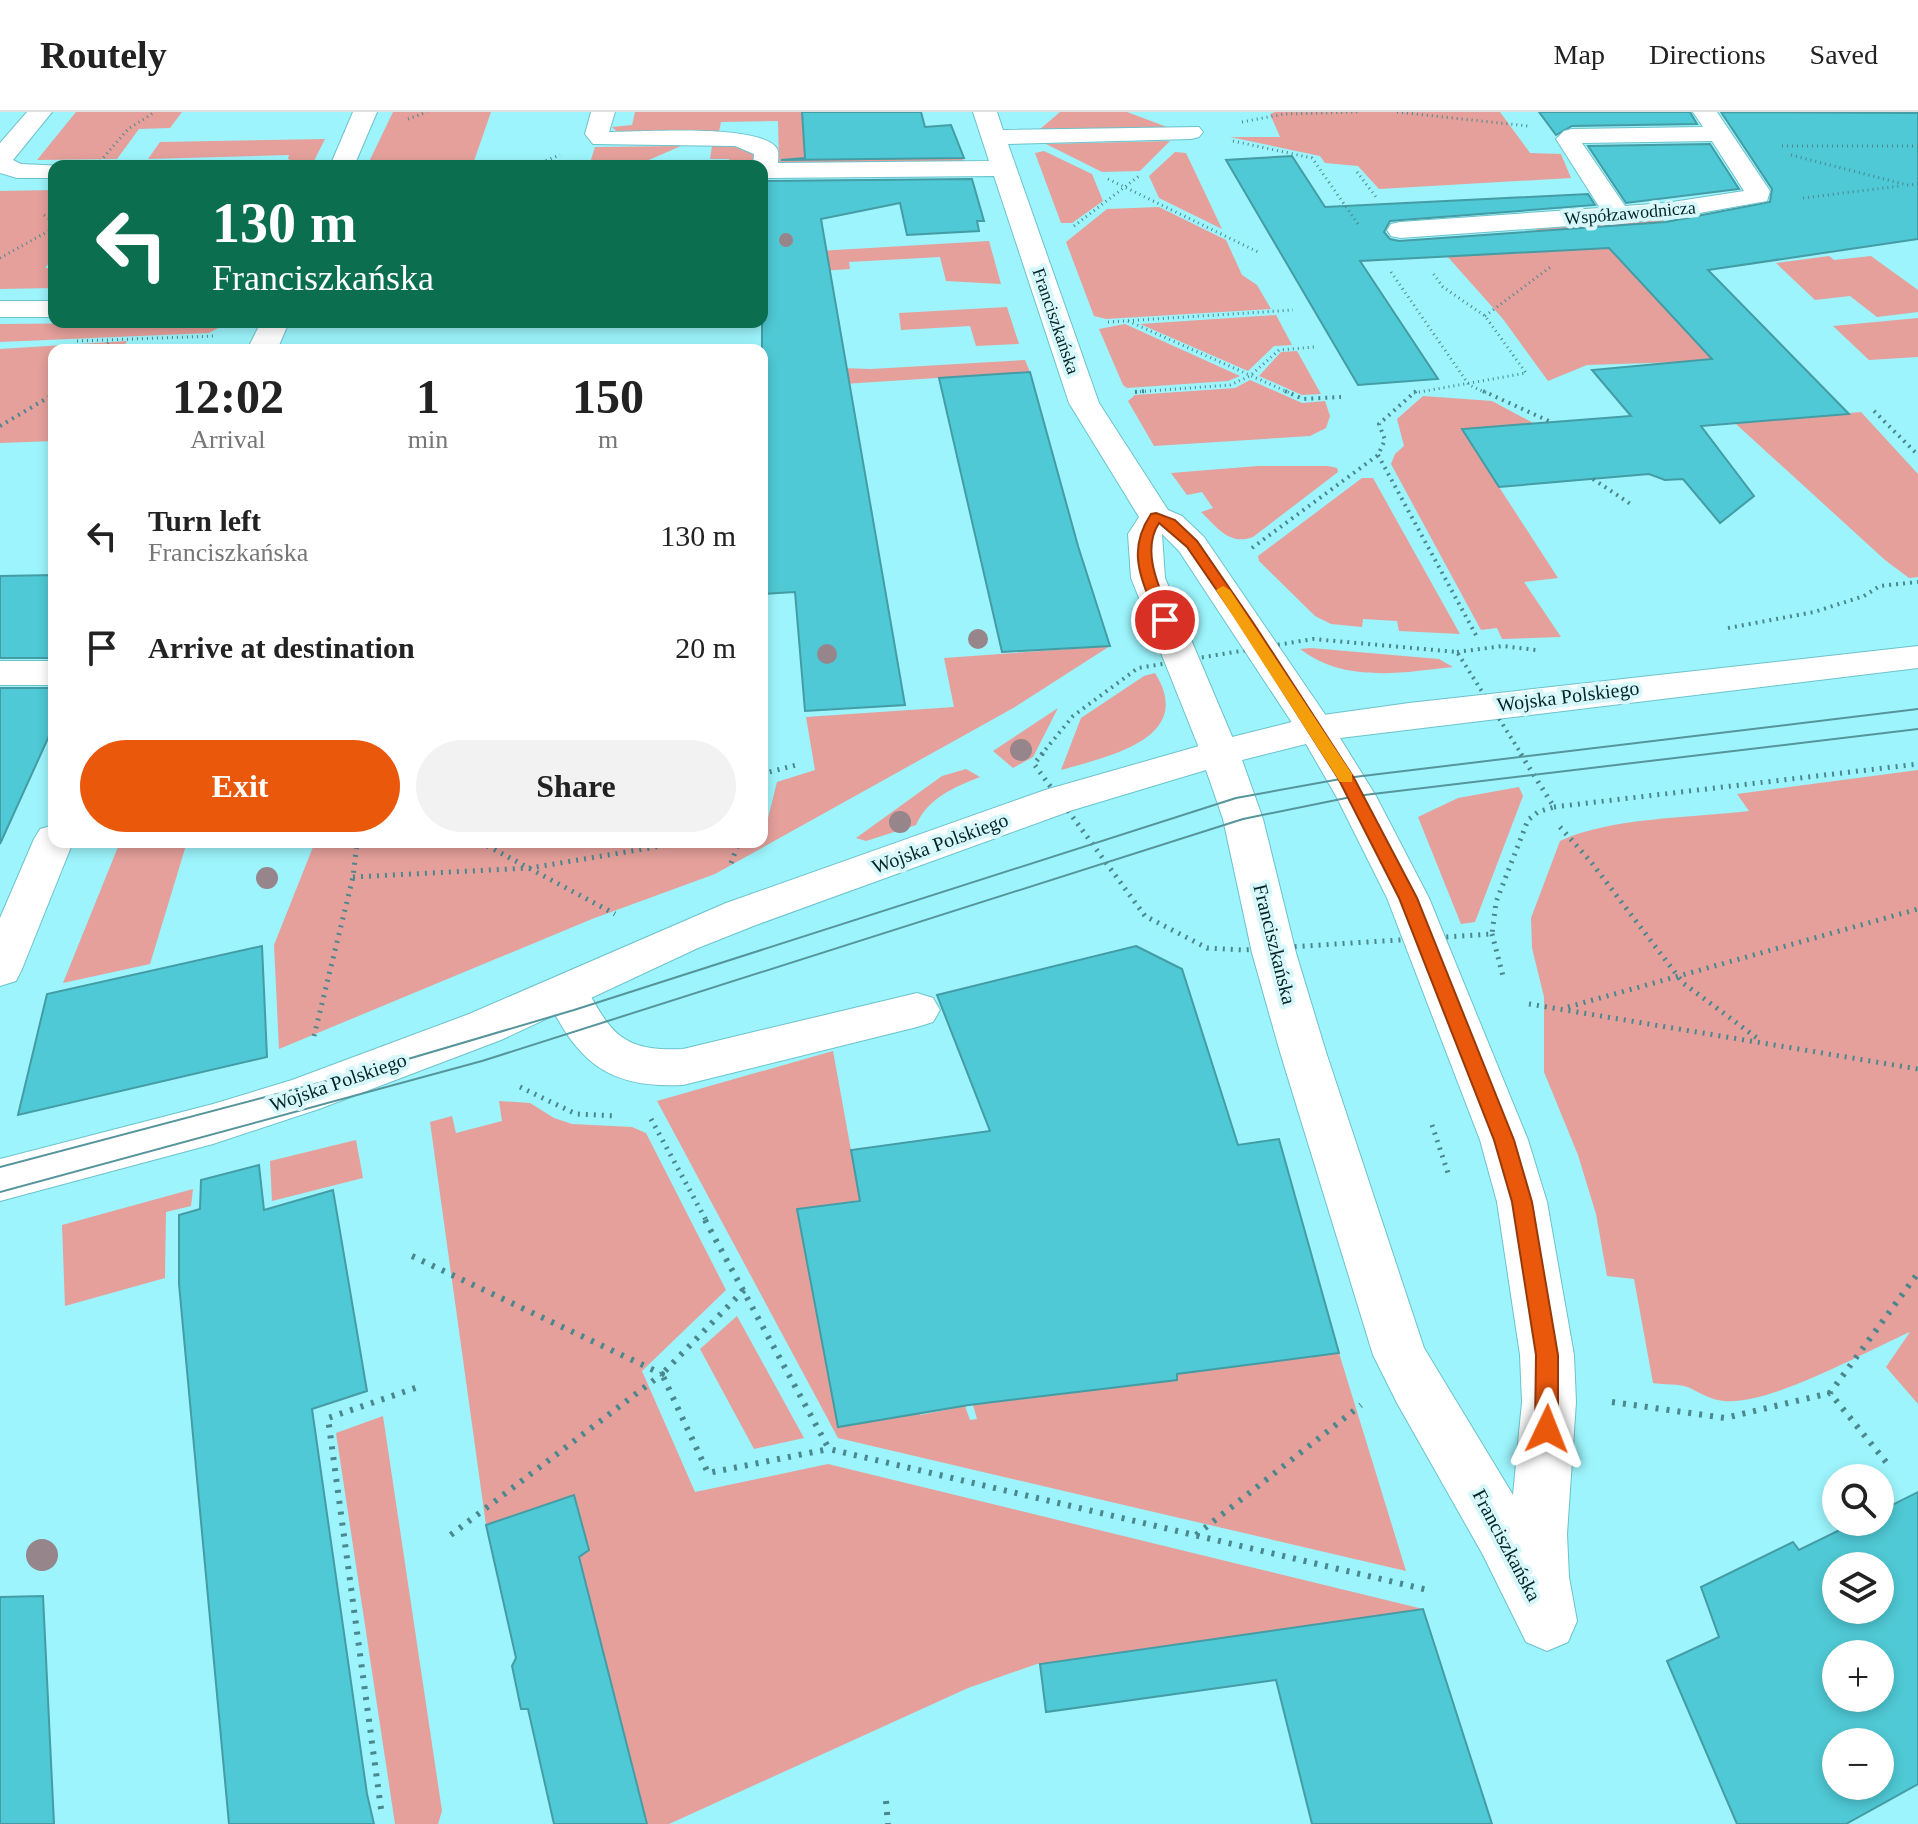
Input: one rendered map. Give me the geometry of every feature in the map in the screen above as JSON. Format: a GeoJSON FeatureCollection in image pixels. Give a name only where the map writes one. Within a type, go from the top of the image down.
{"type":"FeatureCollection","features":[{"type":"Feature","properties":{"kind":"main road"},"geometry":{"type":"LineString","coordinates":[[40,112],[0,158],[1,164],[17,171],[48,171]]}},
{"type":"Feature","properties":{"kind":"main road"},"geometry":{"type":"LineString","coordinates":[[345,160],[365,112]]}},
{"type":"Feature","properties":{"kind":"main road"},"geometry":{"type":"LineString","coordinates":[[603,112],[597,134],[601,139],[738,139],[766,150],[766,160]]}},
{"type":"Feature","properties":{"kind":"main road","name":"Współzawodnicza"},"geometry":{"type":"LineString","coordinates":[[1400,230],[1619,215],[1725,204],[1758,196],[1735,142],[1705,112]]}},
{"type":"Feature","properties":{"kind":"main road"},"geometry":{"type":"LineString","coordinates":[[989,125],[1191,132]]}},
{"type":"Feature","properties":{"kind":"main road","name":"Franciszkańska"},"geometry":{"type":"LineString","coordinates":[[989,125],[1084,403],[1156,517],[1170,523],[1192,544],[1316,729],[1375,832],[1425,938],[1504,1140],[1522,1202],[1547,1355],[1549,1402],[1538,1534],[1540,1577],[1547,1621],[1492,1511],[1419,1393],[1400,1355],[1273,949],[1250,847],[1220,753],[1148,578],[1145,534],[1156,517]]}},
{"type":"Feature","properties":{"kind":"main road"},"geometry":{"type":"LineString","coordinates":[[1619,215],[1593,181],[1568,139],[1586,136],[1735,142]]}},
{"type":"Feature","properties":{"kind":"main road"},"geometry":{"type":"LineString","coordinates":[[768,171],[1004,168]]}},
{"type":"Feature","properties":{"kind":"main road"},"geometry":{"type":"LineString","coordinates":[[0,309],[48,309]]}},
{"type":"Feature","properties":{"kind":"main road","name":"Wojska Polskiego"},"geometry":{"type":"LineString","coordinates":[[0,1180],[213,1124],[302,1096],[485,1027],[741,914],[1059,800],[1220,753],[1316,729],[1540,698],[1918,657]]}},
{"type":"Feature","properties":{"kind":"main road"},"geometry":{"type":"LineString","coordinates":[[0,673],[48,673]]}},
{"type":"Feature","properties":{"kind":"main road"},"geometry":{"type":"LineString","coordinates":[[0,969],[50,848]]}},
{"type":"Feature","properties":{"kind":"main road"},"geometry":{"type":"LineString","coordinates":[[566,992],[586,1030],[599,1043],[630,1066],[657,1070],[683,1067],[917,1010]]}},
{"type":"Feature","properties":{"kind":"path"},"geometry":{"type":"LineString","coordinates":[[105,160],[128,129],[155,112]]}},
{"type":"Feature","properties":{"kind":"path"},"geometry":{"type":"LineString","coordinates":[[1242,122],[1284,114],[1358,112]]}},
{"type":"Feature","properties":{"kind":"path"},"geometry":{"type":"LineString","coordinates":[[1397,112],[1528,126]]}},
{"type":"Feature","properties":{"kind":"path"},"geometry":{"type":"LineString","coordinates":[[1068,231],[1191,132],[1312,158],[1364,234]]}},
{"type":"Feature","properties":{"kind":"path"},"geometry":{"type":"LineString","coordinates":[[1735,142],[1918,146]]}},
{"type":"Feature","properties":{"kind":"path"},"geometry":{"type":"LineString","coordinates":[[1735,142],[1907,185]]}},
{"type":"Feature","properties":{"kind":"path"},"geometry":{"type":"LineString","coordinates":[[1798,198],[1918,184]]}},
{"type":"Feature","properties":{"kind":"path"},"geometry":{"type":"LineString","coordinates":[[1126,187],[1258,252]]}},
{"type":"Feature","properties":{"kind":"path"},"geometry":{"type":"LineString","coordinates":[[1485,316],[1553,265],[1578,218]]}},
{"type":"Feature","properties":{"kind":"path"},"geometry":{"type":"LineString","coordinates":[[0,258],[48,231]]}},
{"type":"Feature","properties":{"kind":"path"},"geometry":{"type":"LineString","coordinates":[[1390,271],[1469,385],[1551,422]]}},
{"type":"Feature","properties":{"kind":"path"},"geometry":{"type":"LineString","coordinates":[[1101,323],[1293,310]]}},
{"type":"Feature","properties":{"kind":"path"},"geometry":{"type":"LineString","coordinates":[[1128,321],[1303,399],[1341,397]]}},
{"type":"Feature","properties":{"kind":"path"},"geometry":{"type":"LineString","coordinates":[[64,342],[269,335]]}},
{"type":"Feature","properties":{"kind":"path"},"geometry":{"type":"LineString","coordinates":[[106,344],[111,339]]}},
{"type":"Feature","properties":{"kind":"path"},"geometry":{"type":"LineString","coordinates":[[1128,392],[1230,385],[1250,376],[1279,350],[1314,347]]}},
{"type":"Feature","properties":{"kind":"path"},"geometry":{"type":"LineString","coordinates":[[1243,555],[1378,455],[1386,445],[1379,424],[1416,391],[1469,385],[1526,373]]}},
{"type":"Feature","properties":{"kind":"path"},"geometry":{"type":"LineString","coordinates":[[0,426],[48,398]]}},
{"type":"Feature","properties":{"kind":"path"},"geometry":{"type":"LineString","coordinates":[[1874,411],[1918,455]]}},
{"type":"Feature","properties":{"kind":"path"},"geometry":{"type":"LineString","coordinates":[[1378,455],[1477,637]]}},
{"type":"Feature","properties":{"kind":"path"},"geometry":{"type":"LineString","coordinates":[[1593,479],[1632,505]]}},
{"type":"Feature","properties":{"kind":"path"},"geometry":{"type":"LineString","coordinates":[[1714,631],[1814,612],[1872,593],[1880,586],[1918,582]]}},
{"type":"Feature","properties":{"kind":"path"},"geometry":{"type":"LineString","coordinates":[[1289,643],[1313,639],[1457,652],[1503,646],[1547,649]]}},
{"type":"Feature","properties":{"kind":"path"},"geometry":{"type":"LineString","coordinates":[[1457,652],[1467,668]]}},
{"type":"Feature","properties":{"kind":"path"},"geometry":{"type":"LineString","coordinates":[[1046,781],[1034,764],[1073,716],[1138,668],[1152,664]]}},
{"type":"Feature","properties":{"kind":"path"},"geometry":{"type":"LineString","coordinates":[[1137,907],[1154,922],[1207,948],[1220,951],[1492,934],[1496,902],[1528,820],[1538,812],[1554,807],[1918,764]]}},
{"type":"Feature","properties":{"kind":"path"},"geometry":{"type":"LineString","coordinates":[[768,772],[796,765]]}},
{"type":"Feature","properties":{"kind":"path"},"geometry":{"type":"LineString","coordinates":[[1548,797],[1554,807]]}},
{"type":"Feature","properties":{"kind":"path"},"geometry":{"type":"LineString","coordinates":[[1560,827],[1590,857],[1675,976],[1715,1010],[1759,1040]]}},
{"type":"Feature","properties":{"kind":"path"},"geometry":{"type":"LineString","coordinates":[[314,1038],[353,877],[356,848]]}},
{"type":"Feature","properties":{"kind":"path"},"geometry":{"type":"LineString","coordinates":[[492,848],[623,918]]}},
{"type":"Feature","properties":{"kind":"path"},"geometry":{"type":"LineString","coordinates":[[353,877],[530,868],[650,848]]}},
{"type":"Feature","properties":{"kind":"path"},"geometry":{"type":"LineString","coordinates":[[1564,1009],[1918,909]]}},
{"type":"Feature","properties":{"kind":"path"},"geometry":{"type":"LineString","coordinates":[[1529,1004],[1918,1069]]}},
{"type":"Feature","properties":{"kind":"path"},"geometry":{"type":"LineString","coordinates":[[520,1087],[576,1114],[621,1116]]}},
{"type":"Feature","properties":{"kind":"path"},"geometry":{"type":"LineString","coordinates":[[648,1113],[829,1449]]}},
{"type":"Feature","properties":{"kind":"path"},"geometry":{"type":"LineString","coordinates":[[412,1256],[662,1374],[708,1473],[829,1449],[1432,1591]]}},
{"type":"Feature","properties":{"kind":"path"},"geometry":{"type":"LineString","coordinates":[[1612,1402],[1725,1418],[1830,1393],[1918,1273]]}},
{"type":"Feature","properties":{"kind":"path"},"geometry":{"type":"LineString","coordinates":[[448,1537],[662,1374],[744,1289]]}},
{"type":"Feature","properties":{"kind":"path"},"geometry":{"type":"LineString","coordinates":[[381,1809],[328,1418],[421,1386]]}},
{"type":"Feature","properties":{"kind":"path"},"geometry":{"type":"LineString","coordinates":[[1830,1393],[1886,1462]]}},
{"type":"Feature","properties":{"kind":"path"},"geometry":{"type":"LineString","coordinates":[[1195,1535],[1368,1400]]}},
{"type":"Feature","properties":{"kind":"path"},"geometry":{"type":"LineString","coordinates":[[886,1801],[888,1824]]}},
{"type":"Feature","properties":{"kind":"shaded area"},"geometry":{"type":"Polygon","coordinates":[[[76,112],[182,112],[170,128],[139,129],[117,159],[37,160],[76,112]]]}},
{"type":"Feature","properties":{"kind":"shaded area"},"geometry":{"type":"Polygon","coordinates":[[[393,112],[491,112],[474,160],[370,160],[393,112]]]}},
{"type":"Feature","properties":{"kind":"shaded area"},"geometry":{"type":"Polygon","coordinates":[[[635,112],[803,112],[804,143],[956,137],[964,162],[779,165],[778,121],[721,122],[719,132],[713,134],[617,132],[612,127],[632,125],[635,112]]]}},
{"type":"Feature","properties":{"kind":"shaded area"},"geometry":{"type":"Polygon","coordinates":[[[1060,112],[1127,112],[1167,127],[1166,130],[1039,130],[1060,112]]]}},
{"type":"Feature","properties":{"kind":"shaded area"},"geometry":{"type":"Polygon","coordinates":[[[1500,112],[1530,153],[1561,154],[1571,178],[1379,189],[1358,166],[1325,163],[1320,156],[1230,137],[1280,137],[1270,114],[1500,112]]]}},
{"type":"Feature","properties":{"kind":"shaded area"},"geometry":{"type":"Polygon","coordinates":[[[325,139],[314,160],[290,160],[289,155],[148,159],[160,142],[325,139]]]}},
{"type":"Feature","properties":{"kind":"shaded area"},"geometry":{"type":"Polygon","coordinates":[[[1170,141],[1140,171],[1102,172],[1046,144],[1170,141]]]}},
{"type":"Feature","properties":{"kind":"shaded area"},"geometry":{"type":"Polygon","coordinates":[[[681,146],[649,160],[591,160],[595,147],[681,146]]]}},
{"type":"Feature","properties":{"kind":"shaded area"},"geometry":{"type":"Polygon","coordinates":[[[712,146],[736,146],[754,154],[754,160],[710,159],[712,146]]]}},
{"type":"Feature","properties":{"kind":"shaded area"},"geometry":{"type":"Polygon","coordinates":[[[1044,151],[1092,174],[1103,201],[1072,223],[1061,223],[1035,153],[1044,151]]]}},
{"type":"Feature","properties":{"kind":"shaded area"},"geometry":{"type":"Polygon","coordinates":[[[1175,152],[1186,153],[1222,229],[1159,198],[1149,176],[1175,152]]]}},
{"type":"Feature","properties":{"kind":"shaded area"},"geometry":{"type":"Polygon","coordinates":[[[48,190],[48,264],[45,268],[48,268],[48,288],[0,289],[0,191],[48,190]]]}},
{"type":"Feature","properties":{"kind":"shaded area"},"geometry":{"type":"Polygon","coordinates":[[[1159,207],[1226,240],[1242,275],[1257,285],[1271,309],[1106,319],[1094,316],[1066,242],[1107,209],[1159,207]]]}},
{"type":"Feature","properties":{"kind":"shaded area"},"geometry":{"type":"Polygon","coordinates":[[[1663,220],[1667,229],[1597,234],[1768,420],[1861,412],[1918,474],[1918,577],[1909,578],[1885,560],[1736,424],[1681,362],[1587,365],[1548,381],[1503,319],[1447,256],[1553,250],[1536,229],[1663,220]]]}},
{"type":"Feature","properties":{"kind":"shaded area"},"geometry":{"type":"Polygon","coordinates":[[[989,241],[1001,284],[946,281],[940,257],[849,262],[850,269],[821,271],[818,251],[989,241]]]}},
{"type":"Feature","properties":{"kind":"shaded area"},"geometry":{"type":"Polygon","coordinates":[[[1829,256],[1834,260],[1871,256],[1918,290],[1918,312],[1877,317],[1850,296],[1815,300],[1776,263],[1829,256]]]}},
{"type":"Feature","properties":{"kind":"shaded area"},"geometry":{"type":"Polygon","coordinates":[[[1007,307],[1019,344],[976,346],[970,326],[901,330],[899,313],[1007,307]]]}},
{"type":"Feature","properties":{"kind":"shaded area"},"geometry":{"type":"Polygon","coordinates":[[[1276,315],[1292,345],[1274,346],[1248,371],[1140,324],[1276,315]]]}},
{"type":"Feature","properties":{"kind":"shaded area"},"geometry":{"type":"Polygon","coordinates":[[[1918,318],[1918,357],[1869,360],[1833,326],[1918,318]]]}},
{"type":"Feature","properties":{"kind":"shaded area"},"geometry":{"type":"Polygon","coordinates":[[[0,324],[48,324],[48,328],[218,328],[209,333],[0,342],[0,324]]]}},
{"type":"Feature","properties":{"kind":"shaded area"},"geometry":{"type":"Polygon","coordinates":[[[1125,324],[1240,376],[1228,381],[1127,388],[1099,329],[1125,324]]]}},
{"type":"Feature","properties":{"kind":"shaded area"},"geometry":{"type":"Polygon","coordinates":[[[127,341],[125,344],[79,344],[127,341]]]}},
{"type":"Feature","properties":{"kind":"shaded area"},"geometry":{"type":"Polygon","coordinates":[[[48,346],[48,441],[0,443],[0,349],[48,346]]]}},
{"type":"Feature","properties":{"kind":"shaded area"},"geometry":{"type":"Polygon","coordinates":[[[1297,351],[1321,394],[1302,395],[1259,376],[1281,352],[1297,351]]]}},
{"type":"Feature","properties":{"kind":"shaded area"},"geometry":{"type":"Polygon","coordinates":[[[1025,360],[1030,372],[812,386],[810,367],[871,369],[1025,360]]]}},
{"type":"Feature","properties":{"kind":"shaded area"},"geometry":{"type":"Polygon","coordinates":[[[1250,380],[1302,403],[1325,401],[1330,416],[1326,428],[1310,436],[1154,446],[1128,401],[1135,395],[1235,388],[1250,380]]]}},
{"type":"Feature","properties":{"kind":"shaded area"},"geometry":{"type":"Polygon","coordinates":[[[1423,396],[1492,401],[1535,424],[1462,430],[1558,578],[1524,582],[1561,637],[1502,639],[1497,628],[1481,630],[1391,464],[1395,454],[1404,446],[1397,419],[1423,396]]]}},
{"type":"Feature","properties":{"kind":"shaded area"},"geometry":{"type":"Polygon","coordinates":[[[1258,466],[1328,466],[1337,468],[1338,472],[1253,537],[1245,539],[1230,537],[1218,529],[1201,512],[1213,508],[1202,492],[1187,495],[1171,473],[1258,466]]]}},
{"type":"Feature","properties":{"kind":"shaded area"},"geometry":{"type":"Polygon","coordinates":[[[1362,478],[1373,478],[1460,634],[1399,631],[1397,621],[1363,619],[1362,627],[1331,624],[1315,616],[1259,561],[1258,556],[1362,478]]]}},
{"type":"Feature","properties":{"kind":"shaded area"},"geometry":{"type":"Polygon","coordinates":[[[1110,646],[1015,707],[768,844],[768,818],[777,782],[815,770],[806,717],[954,707],[944,658],[1110,646]]]}},
{"type":"Feature","properties":{"kind":"shaded area"},"geometry":{"type":"Polygon","coordinates":[[[1300,649],[1439,659],[1453,667],[1393,673],[1354,671],[1317,660],[1300,649]]]}},
{"type":"Feature","properties":{"kind":"shaded area"},"geometry":{"type":"Polygon","coordinates":[[[1155,673],[1165,696],[1164,715],[1155,730],[1121,751],[1061,770],[1081,718],[1144,676],[1155,673]]]}},
{"type":"Feature","properties":{"kind":"shaded area"},"geometry":{"type":"Polygon","coordinates":[[[1058,708],[1033,757],[1013,768],[993,751],[1058,708]]]}},
{"type":"Feature","properties":{"kind":"shaded area"},"geometry":{"type":"Polygon","coordinates":[[[966,769],[980,777],[935,800],[916,825],[866,841],[856,838],[942,776],[966,769]]]}},
{"type":"Feature","properties":{"kind":"shaded area"},"geometry":{"type":"Polygon","coordinates":[[[1918,770],[1918,1404],[1886,1367],[1910,1332],[1792,1386],[1744,1400],[1724,1401],[1686,1386],[1653,1383],[1634,1279],[1607,1276],[1596,1214],[1578,1155],[1544,1072],[1544,997],[1532,948],[1531,918],[1560,841],[1580,833],[1627,823],[1749,811],[1737,794],[1918,770]]]}},
{"type":"Feature","properties":{"kind":"shaded area"},"geometry":{"type":"Polygon","coordinates":[[[1519,787],[1523,796],[1475,922],[1461,924],[1418,817],[1458,798],[1519,787]]]}},
{"type":"Feature","properties":{"kind":"shaded area"},"geometry":{"type":"Polygon","coordinates":[[[118,848],[185,848],[150,964],[63,983],[118,848]]]}},
{"type":"Feature","properties":{"kind":"shaded area"},"geometry":{"type":"Polygon","coordinates":[[[313,848],[762,848],[715,874],[592,919],[279,1049],[274,945],[313,848]]]}},
{"type":"Feature","properties":{"kind":"shaded area"},"geometry":{"type":"Polygon","coordinates":[[[833,1051],[860,1200],[797,1209],[839,1427],[890,1419],[890,1415],[919,1411],[920,1415],[965,1406],[970,1420],[977,1419],[973,1405],[1177,1380],[1177,1374],[1339,1353],[1406,1571],[838,1438],[657,1101],[833,1051]]]}},
{"type":"Feature","properties":{"kind":"shaded area"},"geometry":{"type":"Polygon","coordinates":[[[499,1101],[530,1103],[554,1118],[572,1124],[632,1127],[646,1133],[726,1290],[642,1371],[695,1492],[828,1464],[1423,1609],[1037,1664],[968,1688],[669,1824],[647,1824],[579,1557],[589,1549],[574,1495],[486,1525],[430,1122],[452,1116],[456,1133],[502,1121],[499,1101]]]}},
{"type":"Feature","properties":{"kind":"shaded area"},"geometry":{"type":"Polygon","coordinates":[[[356,1140],[363,1178],[272,1201],[270,1161],[356,1140]]]}},
{"type":"Feature","properties":{"kind":"shaded area"},"geometry":{"type":"Polygon","coordinates":[[[193,1189],[191,1206],[166,1212],[165,1278],[65,1306],[62,1225],[193,1189]]]}},
{"type":"Feature","properties":{"kind":"shaded area"},"geometry":{"type":"Polygon","coordinates":[[[737,1316],[804,1438],[754,1449],[700,1349],[737,1316]]]}},
{"type":"Feature","properties":{"kind":"shaded area"},"geometry":{"type":"Polygon","coordinates":[[[383,1416],[442,1811],[438,1824],[395,1824],[336,1433],[383,1416]]]}},
{"type":"Feature","properties":{"kind":"building"},"geometry":{"type":"Polygon","coordinates":[[[802,112],[921,112],[925,127],[951,125],[964,158],[781,160],[805,158],[802,112]]]}},
{"type":"Feature","properties":{"kind":"building"},"geometry":{"type":"Polygon","coordinates":[[[1539,112],[1690,112],[1697,124],[1572,126],[1556,135],[1539,112]]]}},
{"type":"Feature","properties":{"kind":"building"},"geometry":{"type":"Polygon","coordinates":[[[1721,112],[1918,113],[1918,239],[1708,270],[1849,414],[1701,426],[1754,496],[1720,523],[1683,479],[1665,480],[1649,474],[1499,487],[1462,429],[1631,416],[1592,370],[1712,359],[1609,248],[1360,261],[1438,379],[1358,385],[1226,160],[1292,156],[1325,207],[1588,194],[1595,205],[1390,221],[1384,232],[1390,239],[1399,241],[1666,222],[1770,202],[1772,189],[1721,112]]]}},
{"type":"Feature","properties":{"kind":"building"},"geometry":{"type":"Polygon","coordinates":[[[1710,144],[1739,189],[1626,203],[1588,146],[1710,144]]]}},
{"type":"Feature","properties":{"kind":"building"},"geometry":{"type":"Polygon","coordinates":[[[972,179],[984,221],[977,221],[979,231],[907,235],[900,203],[821,219],[905,705],[805,711],[795,592],[768,594],[768,344],[762,344],[762,328],[768,328],[768,181],[972,179]]]}},
{"type":"Feature","properties":{"kind":"building"},"geometry":{"type":"Polygon","coordinates":[[[1030,372],[1078,546],[1110,646],[1002,652],[939,378],[1030,372]]]}},
{"type":"Feature","properties":{"kind":"building"},"geometry":{"type":"Polygon","coordinates":[[[48,575],[48,658],[0,658],[0,576],[48,575]]]}},
{"type":"Feature","properties":{"kind":"building"},"geometry":{"type":"Polygon","coordinates":[[[0,688],[48,688],[48,738],[0,844],[0,688]]]}},
{"type":"Feature","properties":{"kind":"building"},"geometry":{"type":"Polygon","coordinates":[[[262,946],[267,1057],[18,1115],[47,994],[262,946]]]}},
{"type":"Feature","properties":{"kind":"building"},"geometry":{"type":"Polygon","coordinates":[[[1136,946],[1182,969],[1238,1145],[1279,1139],[1339,1353],[1177,1374],[1177,1380],[969,1405],[838,1427],[797,1209],[860,1201],[851,1150],[990,1131],[937,995],[1136,946]]]}},
{"type":"Feature","properties":{"kind":"building"},"geometry":{"type":"Polygon","coordinates":[[[259,1165],[264,1210],[333,1190],[367,1391],[312,1409],[367,1794],[374,1824],[229,1824],[179,1284],[179,1215],[200,1209],[201,1180],[259,1165]]]}},
{"type":"Feature","properties":{"kind":"building"},"geometry":{"type":"Polygon","coordinates":[[[1918,1492],[1918,1784],[1894,1797],[1894,1728],[1822,1728],[1822,1800],[1889,1800],[1846,1824],[1737,1824],[1667,1661],[1719,1637],[1701,1587],[1793,1542],[1799,1550],[1828,1536],[1894,1536],[1894,1504],[1918,1492]]]}},
{"type":"Feature","properties":{"kind":"building"},"geometry":{"type":"Polygon","coordinates":[[[574,1495],[589,1550],[579,1557],[647,1824],[554,1824],[528,1709],[521,1709],[512,1666],[516,1658],[486,1525],[574,1495]]]}},
{"type":"Feature","properties":{"kind":"building"},"geometry":{"type":"Polygon","coordinates":[[[43,1596],[54,1824],[0,1824],[0,1597],[43,1596]]]}},
{"type":"Feature","properties":{"kind":"building"},"geometry":{"type":"Polygon","coordinates":[[[1423,1609],[1492,1824],[1312,1824],[1276,1680],[1046,1712],[1040,1664],[1423,1609]]]}},
{"type":"Feature","properties":{"kind":"tram line"},"geometry":{"type":"LineString","coordinates":[[0,1167],[391,1064],[574,1010],[1236,798],[1346,778],[1918,709]]}},
{"type":"Feature","properties":{"kind":"tram line"},"geometry":{"type":"LineString","coordinates":[[0,1192],[482,1061],[1243,819],[1356,796],[1918,729]]}},
{"type":"Feature","properties":{"kind":"slow traffic"},"geometry":{"type":"LineString","coordinates":[[1223,590],[1346,778]]}},
{"type":"Feature","properties":{"kind":"route"},"geometry":{"type":"LineString","coordinates":[[1165,620],[1145,565],[1145,534],[1156,517],[1170,523],[1192,544],[1249,627],[1346,778],[1408,898],[1504,1140],[1522,1202],[1547,1355],[1547,1429]]}}]}
